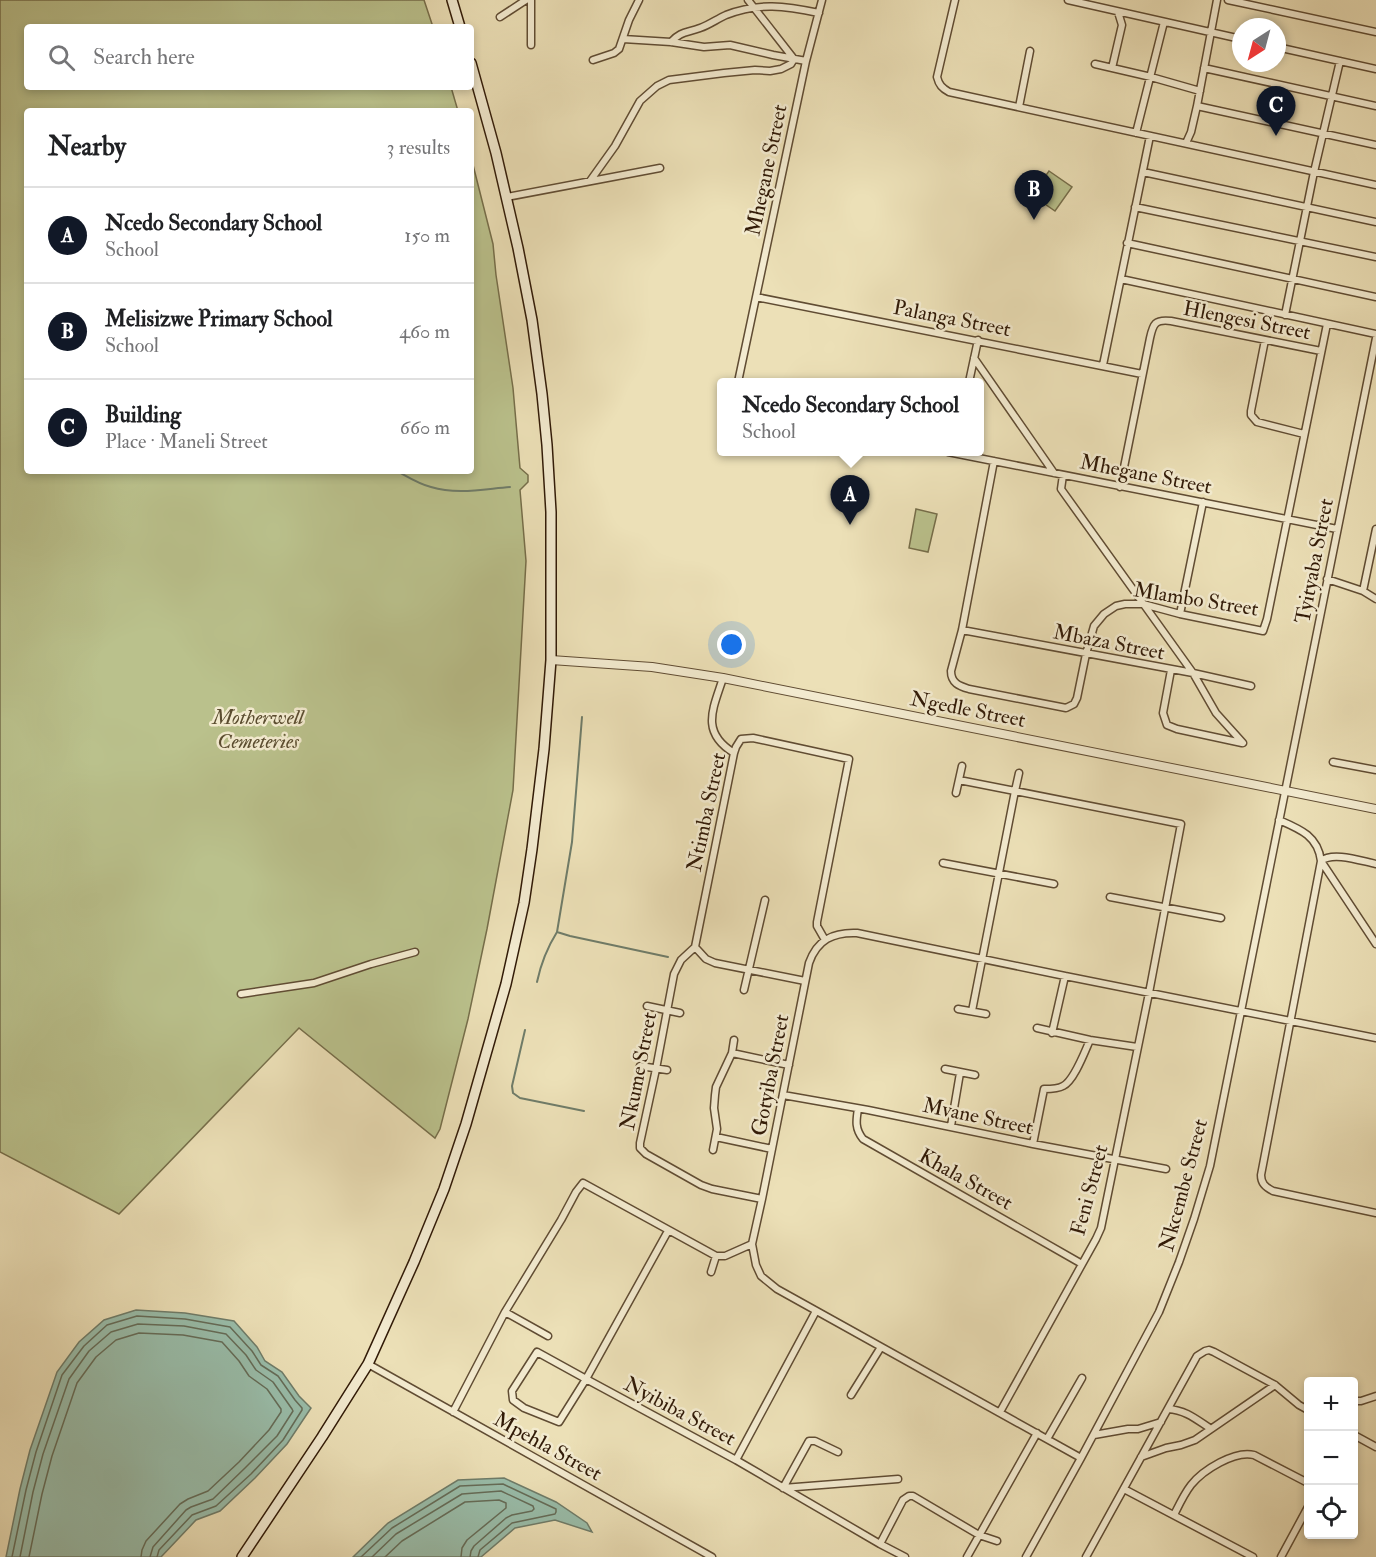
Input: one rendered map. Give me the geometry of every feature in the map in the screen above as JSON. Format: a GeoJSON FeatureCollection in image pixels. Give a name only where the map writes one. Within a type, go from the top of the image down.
{"type":"FeatureCollection","features":[{"type":"Feature","properties":{"kind":"main road"},"geometry":{"type":"LineString","coordinates":[[452,0],[459,24]]}},
{"type":"Feature","properties":{"kind":"main road"},"geometry":{"type":"LineString","coordinates":[[242,1557],[368,1364],[414,1262],[444,1189],[466,1124],[508,975],[524,903],[544,749],[551,660],[551,512],[547,445],[532,320],[518,248],[474,73]]}},
{"type":"Feature","properties":{"kind":"street"},"geometry":{"type":"LineString","coordinates":[[500,17],[526,0]]}},
{"type":"Feature","properties":{"kind":"street"},"geometry":{"type":"LineString","coordinates":[[531,0],[531,45]]}},
{"type":"Feature","properties":{"kind":"street"},"geometry":{"type":"LineString","coordinates":[[593,60],[619,49],[639,0]]}},
{"type":"Feature","properties":{"kind":"street"},"geometry":{"type":"LineString","coordinates":[[748,0],[794,59]]}},
{"type":"Feature","properties":{"kind":"street","name":"Mhegane Street"},"geometry":{"type":"LineString","coordinates":[[739,378],[806,61],[822,0]]}},
{"type":"Feature","properties":{"kind":"street"},"geometry":{"type":"LineString","coordinates":[[955,0],[937,77],[938,83],[949,92],[1376,185]]}},
{"type":"Feature","properties":{"kind":"street"},"geometry":{"type":"LineString","coordinates":[[1068,0],[1099,3],[1119,12],[1232,37]]}},
{"type":"Feature","properties":{"kind":"street"},"geometry":{"type":"LineString","coordinates":[[1186,143],[1197,106],[1217,0]]}},
{"type":"Feature","properties":{"kind":"street"},"geometry":{"type":"LineString","coordinates":[[1228,0],[1376,32]]}},
{"type":"Feature","properties":{"kind":"street"},"geometry":{"type":"LineString","coordinates":[[671,42],[678,34],[702,28],[726,15],[753,7],[774,6],[819,13]]}},
{"type":"Feature","properties":{"kind":"street"},"geometry":{"type":"LineString","coordinates":[[1112,68],[1122,25],[1119,12]]}},
{"type":"Feature","properties":{"kind":"street"},"geometry":{"type":"LineString","coordinates":[[1136,133],[1164,22]]}},
{"type":"Feature","properties":{"kind":"street"},"geometry":{"type":"LineString","coordinates":[[623,39],[704,47],[730,45],[806,61]]}},
{"type":"Feature","properties":{"kind":"street"},"geometry":{"type":"LineString","coordinates":[[1286,49],[1376,69]]}},
{"type":"Feature","properties":{"kind":"street"},"geometry":{"type":"LineString","coordinates":[[1019,106],[1030,51]]}},
{"type":"Feature","properties":{"kind":"street"},"geometry":{"type":"LineString","coordinates":[[590,181],[615,146],[640,101],[657,86],[669,80],[781,69],[791,64],[794,59]]}},
{"type":"Feature","properties":{"kind":"street"},"geometry":{"type":"LineString","coordinates":[[1285,315],[1314,172],[1340,61]]}},
{"type":"Feature","properties":{"kind":"street"},"geometry":{"type":"LineString","coordinates":[[1095,64],[1151,77],[1200,92]]}},
{"type":"Feature","properties":{"kind":"street"},"geometry":{"type":"LineString","coordinates":[[1204,68],[1376,106]]}},
{"type":"Feature","properties":{"kind":"street"},"geometry":{"type":"LineString","coordinates":[[1197,106],[1376,145]]}},
{"type":"Feature","properties":{"kind":"street"},"geometry":{"type":"LineString","coordinates":[[1103,365],[1150,136]]}},
{"type":"Feature","properties":{"kind":"street"},"geometry":{"type":"LineString","coordinates":[[507,197],[660,168]]}},
{"type":"Feature","properties":{"kind":"street"},"geometry":{"type":"LineString","coordinates":[[1143,172],[1376,222]]}},
{"type":"Feature","properties":{"kind":"street"},"geometry":{"type":"LineString","coordinates":[[1135,207],[1376,257]]}},
{"type":"Feature","properties":{"kind":"street"},"geometry":{"type":"LineString","coordinates":[[1127,243],[1376,297]]}},
{"type":"Feature","properties":{"kind":"street"},"geometry":{"type":"LineString","coordinates":[[1121,279],[1376,336]]}},
{"type":"Feature","properties":{"kind":"street","name":"Palanga Street"},"geometry":{"type":"LineString","coordinates":[[756,297],[1142,374]]}},
{"type":"Feature","properties":{"kind":"street","name":"Hlengesi Street"},"geometry":{"type":"LineString","coordinates":[[1120,487],[1154,324],[1160,321],[1171,321],[1321,351]]}},
{"type":"Feature","properties":{"kind":"street"},"geometry":{"type":"LineString","coordinates":[[1286,519],[1327,324]]}},
{"type":"Feature","properties":{"kind":"street","name":"Tyityaba Street"},"geometry":{"type":"LineString","coordinates":[[1286,791],[1376,336]]}},
{"type":"Feature","properties":{"kind":"street"},"geometry":{"type":"LineString","coordinates":[[970,378],[978,340]]}},
{"type":"Feature","properties":{"kind":"street"},"geometry":{"type":"LineString","coordinates":[[1265,340],[1251,416],[1257,422],[1304,434]]}},
{"type":"Feature","properties":{"kind":"street"},"geometry":{"type":"LineString","coordinates":[[974,358],[1054,473]]}},
{"type":"Feature","properties":{"kind":"street"},"geometry":{"type":"LineString","coordinates":[[1368,380],[1376,382]]}},
{"type":"Feature","properties":{"kind":"street","name":"Mhegane Street"},"geometry":{"type":"LineString","coordinates":[[971,456],[1337,530]]}},
{"type":"Feature","properties":{"kind":"street","name":"Mlambo Street"},"geometry":{"type":"LineString","coordinates":[[994,461],[962,630],[951,671],[951,677],[957,685],[969,689],[1066,708],[1074,704],[1091,631],[1097,620],[1104,614],[1116,606],[1125,604],[1143,604],[1263,631],[1286,519]]}},
{"type":"Feature","properties":{"kind":"street"},"geometry":{"type":"LineString","coordinates":[[1063,475],[1061,489],[1193,673],[1216,713],[1243,743],[1167,725],[1163,713],[1171,670]]}},
{"type":"Feature","properties":{"kind":"street"},"geometry":{"type":"LineString","coordinates":[[1180,614],[1203,502]]}},
{"type":"Feature","properties":{"kind":"street"},"geometry":{"type":"LineString","coordinates":[[1363,591],[1376,529]]}},
{"type":"Feature","properties":{"kind":"street"},"geometry":{"type":"LineString","coordinates":[[1327,579],[1363,591],[1376,599]]}},
{"type":"Feature","properties":{"kind":"street","name":"Mbaza Street"},"geometry":{"type":"LineString","coordinates":[[962,630],[1251,686]]}},
{"type":"Feature","properties":{"kind":"street","name":"Ngedle Street"},"geometry":{"type":"LineString","coordinates":[[551,660],[652,668],[723,678],[1376,809]]}},
{"type":"Feature","properties":{"kind":"street"},"geometry":{"type":"LineString","coordinates":[[723,678],[713,712],[713,732],[721,744],[734,753]]}},
{"type":"Feature","properties":{"kind":"street","name":"Ntimba Street"},"geometry":{"type":"LineString","coordinates":[[694,946],[734,753],[738,742],[745,738],[849,759],[817,922],[825,940]]}},
{"type":"Feature","properties":{"kind":"street"},"geometry":{"type":"LineString","coordinates":[[1333,762],[1376,770]]}},
{"type":"Feature","properties":{"kind":"street"},"geometry":{"type":"LineString","coordinates":[[956,793],[962,766]]}},
{"type":"Feature","properties":{"kind":"street"},"geometry":{"type":"LineString","coordinates":[[972,1011],[1019,773]]}},
{"type":"Feature","properties":{"kind":"street"},"geometry":{"type":"LineString","coordinates":[[959,780],[1015,791]]}},
{"type":"Feature","properties":{"kind":"street","name":"Feni Street"},"geometry":{"type":"LineString","coordinates":[[1000,1412],[1101,1228],[1181,825],[1015,791]]}},
{"type":"Feature","properties":{"kind":"street","name":"Nkcembe Street"},"geometry":{"type":"LineString","coordinates":[[1026,1557],[1152,1329],[1194,1219],[1210,1166],[1286,791]]}},
{"type":"Feature","properties":{"kind":"street"},"geometry":{"type":"LineString","coordinates":[[1279,820],[1298,828],[1311,839],[1320,849],[1321,861],[1261,1180],[1267,1188],[1273,1191],[1376,1213]]}},
{"type":"Feature","properties":{"kind":"street"},"geometry":{"type":"LineString","coordinates":[[1321,861],[1327,856],[1337,856],[1376,864]]}},
{"type":"Feature","properties":{"kind":"street"},"geometry":{"type":"LineString","coordinates":[[1321,861],[1375,941]]}},
{"type":"Feature","properties":{"kind":"street"},"geometry":{"type":"LineString","coordinates":[[943,863],[1054,885]]}},
{"type":"Feature","properties":{"kind":"street"},"geometry":{"type":"LineString","coordinates":[[1110,897],[1221,918]]}},
{"type":"Feature","properties":{"kind":"street"},"geometry":{"type":"LineString","coordinates":[[744,990],[765,900]]}},
{"type":"Feature","properties":{"kind":"street"},"geometry":{"type":"LineString","coordinates":[[825,940],[837,934],[857,933],[982,960],[1376,1037]]}},
{"type":"Feature","properties":{"kind":"street","name":"Gotyiba Street"},"geometry":{"type":"LineString","coordinates":[[825,940],[812,954],[809,963],[752,1244],[756,1265],[761,1276],[777,1289],[1081,1458]]}},
{"type":"Feature","properties":{"kind":"street"},"geometry":{"type":"LineString","coordinates":[[694,946],[710,961],[806,981]]}},
{"type":"Feature","properties":{"kind":"street","name":"Nkume Street"},"geometry":{"type":"LineString","coordinates":[[694,946],[675,969],[640,1143],[642,1151],[701,1185],[762,1199]]}},
{"type":"Feature","properties":{"kind":"street"},"geometry":{"type":"LineString","coordinates":[[241,994],[314,983],[416,952]]}},
{"type":"Feature","properties":{"kind":"street"},"geometry":{"type":"LineString","coordinates":[[1052,1033],[1065,976]]}},
{"type":"Feature","properties":{"kind":"street"},"geometry":{"type":"LineString","coordinates":[[647,1006],[681,1013]]}},
{"type":"Feature","properties":{"kind":"street"},"geometry":{"type":"LineString","coordinates":[[958,1009],[986,1014]]}},
{"type":"Feature","properties":{"kind":"street"},"geometry":{"type":"LineString","coordinates":[[1037,1028],[1052,1033],[1137,1047]]}},
{"type":"Feature","properties":{"kind":"street"},"geometry":{"type":"LineString","coordinates":[[713,1150],[717,1122],[714,1108],[716,1087],[732,1053],[734,1040]]}},
{"type":"Feature","properties":{"kind":"street"},"geometry":{"type":"LineString","coordinates":[[1033,1144],[1044,1089],[1062,1087],[1067,1084],[1090,1040]]}},
{"type":"Feature","properties":{"kind":"street"},"geometry":{"type":"LineString","coordinates":[[732,1053],[789,1065]]}},
{"type":"Feature","properties":{"kind":"street"},"geometry":{"type":"LineString","coordinates":[[640,1066],[668,1070]]}},
{"type":"Feature","properties":{"kind":"street"},"geometry":{"type":"LineString","coordinates":[[945,1069],[975,1075]]}},
{"type":"Feature","properties":{"kind":"street"},"geometry":{"type":"LineString","coordinates":[[951,1126],[960,1073]]}},
{"type":"Feature","properties":{"kind":"street","name":"Mvane Street"},"geometry":{"type":"LineString","coordinates":[[783,1095],[1166,1169]]}},
{"type":"Feature","properties":{"kind":"street","name":"Khala Street"},"geometry":{"type":"LineString","coordinates":[[858,1108],[856,1126],[858,1134],[863,1139],[1082,1264]]}},
{"type":"Feature","properties":{"kind":"street"},"geometry":{"type":"LineString","coordinates":[[716,1137],[772,1149]]}},
{"type":"Feature","properties":{"kind":"street"},"geometry":{"type":"LineString","coordinates":[[453,1412],[505,1312],[583,1183],[716,1256],[725,1256],[752,1244]]}},
{"type":"Feature","properties":{"kind":"street"},"geometry":{"type":"LineString","coordinates":[[586,1379],[668,1231]]}},
{"type":"Feature","properties":{"kind":"street"},"geometry":{"type":"LineString","coordinates":[[711,1272],[716,1256]]}},
{"type":"Feature","properties":{"kind":"street"},"geometry":{"type":"LineString","coordinates":[[736,1460],[816,1311]]}},
{"type":"Feature","properties":{"kind":"street"},"geometry":{"type":"LineString","coordinates":[[505,1312],[549,1335]]}},
{"type":"Feature","properties":{"kind":"street"},"geometry":{"type":"LineString","coordinates":[[851,1395],[881,1347]]}},
{"type":"Feature","properties":{"kind":"street"},"geometry":{"type":"LineString","coordinates":[[1086,1557],[1197,1356],[1209,1350],[1214,1352],[1275,1385],[1304,1408]]}},
{"type":"Feature","properties":{"kind":"street","name":"Nyibiba Street"},"geometry":{"type":"LineString","coordinates":[[586,1379],[560,1422],[524,1408],[513,1400],[512,1391],[537,1353],[586,1379],[736,1460],[905,1557]]}},
{"type":"Feature","properties":{"kind":"street","name":"Mpehla Street"},"geometry":{"type":"LineString","coordinates":[[368,1364],[712,1557]]}},
{"type":"Feature","properties":{"kind":"street"},"geometry":{"type":"LineString","coordinates":[[1047,1439],[1082,1378]]}},
{"type":"Feature","properties":{"kind":"street"},"geometry":{"type":"LineString","coordinates":[[1142,1457],[1195,1440],[1275,1385]]}},
{"type":"Feature","properties":{"kind":"street"},"geometry":{"type":"LineString","coordinates":[[1358,1401],[1376,1396]]}},
{"type":"Feature","properties":{"kind":"street"},"geometry":{"type":"LineString","coordinates":[[1299,1405],[1304,1403]]}},
{"type":"Feature","properties":{"kind":"street"},"geometry":{"type":"LineString","coordinates":[[1168,1409],[1184,1412],[1211,1429]]}},
{"type":"Feature","properties":{"kind":"street"},"geometry":{"type":"LineString","coordinates":[[1094,1435],[1128,1429],[1138,1430],[1161,1422]]}},
{"type":"Feature","properties":{"kind":"street"},"geometry":{"type":"LineString","coordinates":[[967,1557],[1037,1433]]}},
{"type":"Feature","properties":{"kind":"street"},"geometry":{"type":"LineString","coordinates":[[1358,1438],[1376,1447]]}},
{"type":"Feature","properties":{"kind":"street"},"geometry":{"type":"LineString","coordinates":[[783,1488],[809,1441],[815,1441],[838,1452]]}},
{"type":"Feature","properties":{"kind":"street"},"geometry":{"type":"LineString","coordinates":[[1174,1515],[1185,1494],[1198,1478],[1240,1454],[1254,1455],[1304,1481]]}},
{"type":"Feature","properties":{"kind":"street"},"geometry":{"type":"LineString","coordinates":[[783,1488],[898,1479]]}},
{"type":"Feature","properties":{"kind":"street"},"geometry":{"type":"LineString","coordinates":[[1124,1489],[1253,1557]]}},
{"type":"Feature","properties":{"kind":"street"},"geometry":{"type":"LineString","coordinates":[[880,1544],[903,1500],[909,1496],[979,1535],[997,1541]]}},
{"type":"Feature","properties":{"kind":"street"},"geometry":{"type":"LineString","coordinates":[[1281,1557],[1304,1514]]}},
{"type":"Feature","properties":{"kind":"green space","name":"Motherwell Cemeteries"},"geometry":{"type":"Polygon","coordinates":[[[0,0],[424,0],[432,24],[24,24],[24,90],[452,90],[457,108],[24,108],[24,474],[474,474],[474,169],[493,244],[513,388],[520,468],[528,475],[528,482],[520,490],[526,561],[513,790],[468,1019],[440,1129],[435,1138],[299,1028],[119,1214],[0,1152],[0,0]]]}},
{"type":"Feature","properties":{"kind":"green space"},"geometry":{"type":"Polygon","coordinates":[[[1049,171],[1072,187],[1055,211],[1032,195],[1049,171]]]}},
{"type":"Feature","properties":{"kind":"green space"},"geometry":{"type":"Polygon","coordinates":[[[916,509],[937,514],[928,552],[909,548],[916,509]]]}},
{"type":"Feature","properties":{"kind":"water"},"geometry":{"type":"Polygon","coordinates":[[[136,1310],[185,1313],[234,1321],[257,1347],[265,1361],[282,1372],[299,1396],[311,1408],[287,1444],[255,1478],[220,1511],[196,1520],[161,1557],[6,1557],[30,1450],[57,1372],[79,1342],[104,1320],[136,1310]]]}},
{"type":"Feature","properties":{"kind":"water"},"geometry":{"type":"Polygon","coordinates":[[[504,1478],[556,1502],[587,1523],[592,1532],[555,1520],[515,1528],[481,1557],[353,1557],[388,1523],[458,1480],[504,1478]]]}},
{"type":"Feature","properties":{"kind":"waterway"},"geometry":{"type":"LineString","coordinates":[[403,474],[422,484],[451,491],[510,487]]}},
{"type":"Feature","properties":{"kind":"waterway"},"geometry":{"type":"LineString","coordinates":[[582,717],[572,842],[557,932],[668,957]]}},
{"type":"Feature","properties":{"kind":"waterway"},"geometry":{"type":"LineString","coordinates":[[537,982],[540,968],[557,932]]}},
{"type":"Feature","properties":{"kind":"waterway"},"geometry":{"type":"LineString","coordinates":[[525,1030],[512,1086],[513,1093],[520,1098],[584,1111]]}},
{"type":"Feature","properties":{"kind":"place","name":"Building"},"geometry":{"type":"Point","coordinates":[1276,136]}},
{"type":"Feature","properties":{"kind":"place","name":"Melisizwe Primary School"},"geometry":{"type":"Point","coordinates":[1034,220]}},
{"type":"Feature","properties":{"kind":"place","name":"Ncedo Secondary School"},"geometry":{"type":"Point","coordinates":[850,525]}}]}
